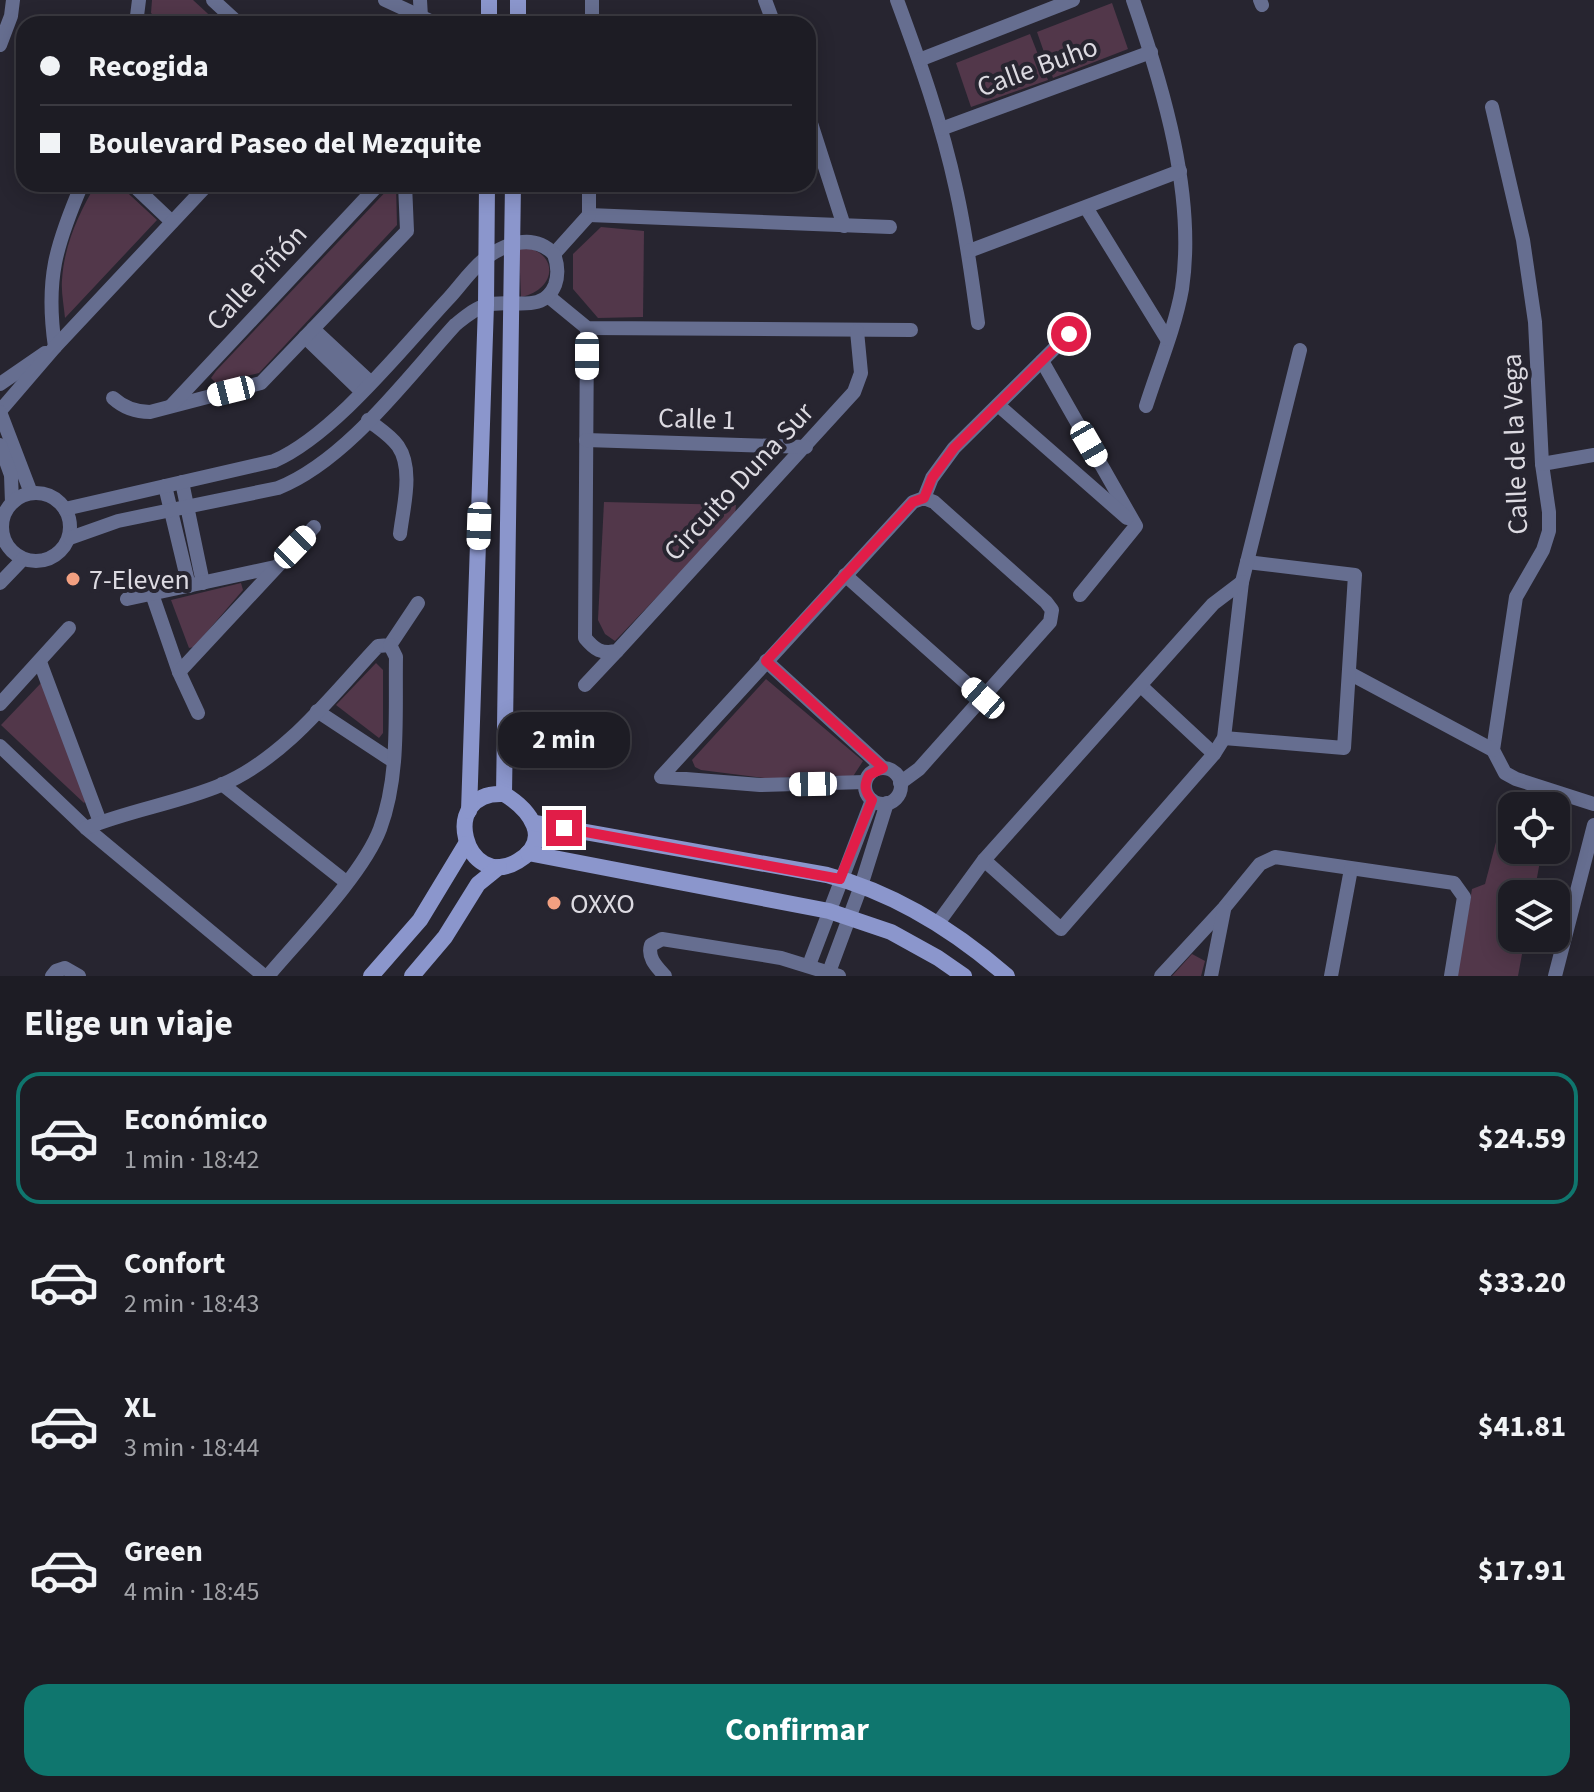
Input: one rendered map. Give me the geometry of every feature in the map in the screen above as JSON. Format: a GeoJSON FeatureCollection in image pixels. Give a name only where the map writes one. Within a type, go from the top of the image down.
{"type":"FeatureCollection","features":[{"type":"Feature","properties":{"kind":"street"},"geometry":{"type":"LineString","coordinates":[[0,45],[11,16],[13,0]]}},
{"type":"Feature","properties":{"kind":"street"},"geometry":{"type":"LineString","coordinates":[[213,0],[230,16]]}},
{"type":"Feature","properties":{"kind":"street"},"geometry":{"type":"LineString","coordinates":[[385,0],[419,16]]}},
{"type":"Feature","properties":{"kind":"street"},"geometry":{"type":"LineString","coordinates":[[897,0],[941,129],[969,251],[978,323]]}},
{"type":"Feature","properties":{"kind":"street"},"geometry":{"type":"LineString","coordinates":[[919,60],[1073,0]]}},
{"type":"Feature","properties":{"kind":"street"},"geometry":{"type":"LineString","coordinates":[[1133,0],[1151,52],[1180,171],[1185,219],[1181,291],[1146,406]]}},
{"type":"Feature","properties":{"kind":"street","name":"Calle Buho"},"geometry":{"type":"LineString","coordinates":[[941,129],[1151,52]]}},
{"type":"Feature","properties":{"kind":"street","name":"Calle de la Vega"},"geometry":{"type":"LineString","coordinates":[[1492,107],[1523,240],[1535,322],[1542,464],[1549,531],[1543,550],[1516,597],[1493,750]]}},
{"type":"Feature","properties":{"kind":"street"},"geometry":{"type":"LineString","coordinates":[[816,139],[844,226]]}},
{"type":"Feature","properties":{"kind":"street"},"geometry":{"type":"LineString","coordinates":[[969,251],[1087,209],[1180,171]]}},
{"type":"Feature","properties":{"kind":"street"},"geometry":{"type":"LineString","coordinates":[[55,347],[51,275],[60,237],[79,192]]}},
{"type":"Feature","properties":{"kind":"street"},"geometry":{"type":"LineString","coordinates":[[140,192],[172,222]]}},
{"type":"Feature","properties":{"kind":"street"},"geometry":{"type":"LineString","coordinates":[[31,493],[0,411],[55,347],[200,192]]}},
{"type":"Feature","properties":{"kind":"street","name":"Calle Piñón"},"geometry":{"type":"LineString","coordinates":[[171,406],[372,192]]}},
{"type":"Feature","properties":{"kind":"street"},"geometry":{"type":"LineString","coordinates":[[113,398],[122,406],[139,412],[261,383],[407,231],[405,192]]}},
{"type":"Feature","properties":{"kind":"street"},"geometry":{"type":"LineString","coordinates":[[487,192],[469,811],[463,827],[466,844],[482,862],[499,867]]}},
{"type":"Feature","properties":{"kind":"street"},"geometry":{"type":"LineString","coordinates":[[504,794],[513,192]]}},
{"type":"Feature","properties":{"kind":"street"},"geometry":{"type":"LineString","coordinates":[[554,254],[589,215],[589,192]]}},
{"type":"Feature","properties":{"kind":"street"},"geometry":{"type":"LineString","coordinates":[[1087,209],[1167,339]]}},
{"type":"Feature","properties":{"kind":"street"},"geometry":{"type":"LineString","coordinates":[[589,215],[890,227]]}},
{"type":"Feature","properties":{"kind":"street"},"geometry":{"type":"LineString","coordinates":[[65,509],[274,461],[292,453],[337,416],[487,258],[521,242],[539,243],[554,254],[557,276],[548,296],[540,302],[486,305],[471,313],[455,325],[355,434],[303,478],[278,488],[118,521],[70,538]]}},
{"type":"Feature","properties":{"kind":"street"},"geometry":{"type":"LineString","coordinates":[[548,296],[587,328],[911,330]]}},
{"type":"Feature","properties":{"kind":"street"},"geometry":{"type":"LineString","coordinates":[[587,328],[585,638],[594,649],[604,653],[617,651]]}},
{"type":"Feature","properties":{"kind":"street","name":"Circuito Duna Sur"},"geometry":{"type":"LineString","coordinates":[[585,685],[806,447],[860,383],[857,331]]}},
{"type":"Feature","properties":{"kind":"street"},"geometry":{"type":"LineString","coordinates":[[309,333],[370,382],[397,389]]}},
{"type":"Feature","properties":{"kind":"street"},"geometry":{"type":"LineString","coordinates":[[924,498],[932,478],[954,448],[1069,334]]}},
{"type":"Feature","properties":{"kind":"street"},"geometry":{"type":"LineString","coordinates":[[0,384],[55,347]]}},
{"type":"Feature","properties":{"kind":"street"},"geometry":{"type":"LineString","coordinates":[[984,860],[1061,929],[1214,754],[1224,738],[1242,582],[1300,350]]}},
{"type":"Feature","properties":{"kind":"street"},"geometry":{"type":"LineString","coordinates":[[1042,361],[1136,526]]}},
{"type":"Feature","properties":{"kind":"street"},"geometry":{"type":"LineString","coordinates":[[998,405],[1136,526]]}},
{"type":"Feature","properties":{"kind":"street"},"geometry":{"type":"LineString","coordinates":[[337,416],[355,434]]}},
{"type":"Feature","properties":{"kind":"street"},"geometry":{"type":"LineString","coordinates":[[368,420],[394,441],[404,457],[407,469],[400,534]]}},
{"type":"Feature","properties":{"kind":"street","name":"Calle 1"},"geometry":{"type":"LineString","coordinates":[[586,440],[806,447]]}},
{"type":"Feature","properties":{"kind":"street"},"geometry":{"type":"LineString","coordinates":[[0,445],[11,475],[12,503],[2,523],[3,548],[33,562],[56,556],[70,538],[71,526],[65,509],[54,497],[31,493],[12,503]]}},
{"type":"Feature","properties":{"kind":"street"},"geometry":{"type":"LineString","coordinates":[[1542,464],[1594,455]]}},
{"type":"Feature","properties":{"kind":"street"},"geometry":{"type":"LineString","coordinates":[[182,482],[196,584]]}},
{"type":"Feature","properties":{"kind":"street"},"geometry":{"type":"LineString","coordinates":[[165,486],[196,584]]}},
{"type":"Feature","properties":{"kind":"street"},"geometry":{"type":"LineString","coordinates":[[865,782],[760,785],[661,777],[913,502],[924,498],[934,502],[1052,610],[1050,622],[919,769],[900,783]]}},
{"type":"Feature","properties":{"kind":"street"},"geometry":{"type":"LineString","coordinates":[[1080,595],[1136,526]]}},
{"type":"Feature","properties":{"kind":"street"},"geometry":{"type":"LineString","coordinates":[[179,672],[314,527]]}},
{"type":"Feature","properties":{"kind":"street"},"geometry":{"type":"LineString","coordinates":[[0,583],[23,559]]}},
{"type":"Feature","properties":{"kind":"street"},"geometry":{"type":"LineString","coordinates":[[1224,738],[1344,748],[1355,575],[1247,562]]}},
{"type":"Feature","properties":{"kind":"street"},"geometry":{"type":"LineString","coordinates":[[127,599],[276,566]]}},
{"type":"Feature","properties":{"kind":"street"},"geometry":{"type":"LineString","coordinates":[[845,575],[983,698]]}},
{"type":"Feature","properties":{"kind":"street"},"geometry":{"type":"LineString","coordinates":[[938,923],[984,860],[1213,604],[1242,582]]}},
{"type":"Feature","properties":{"kind":"street"},"geometry":{"type":"LineString","coordinates":[[152,594],[179,672],[198,713]]}},
{"type":"Feature","properties":{"kind":"street"},"geometry":{"type":"LineString","coordinates":[[390,645],[418,603]]}},
{"type":"Feature","properties":{"kind":"street"},"geometry":{"type":"LineString","coordinates":[[2,699],[69,628]]}},
{"type":"Feature","properties":{"kind":"street"},"geometry":{"type":"LineString","coordinates":[[93,825],[222,784],[253,767],[289,740],[378,646],[390,645]]}},
{"type":"Feature","properties":{"kind":"street"},"geometry":{"type":"LineString","coordinates":[[0,746],[266,976],[346,882],[380,830],[393,761],[396,657],[390,645]]}},
{"type":"Feature","properties":{"kind":"street"},"geometry":{"type":"LineString","coordinates":[[766,661],[883,768],[894,772],[900,783],[898,796],[879,802],[840,879],[809,965]]}},
{"type":"Feature","properties":{"kind":"street"},"geometry":{"type":"LineString","coordinates":[[40,662],[93,825]]}},
{"type":"Feature","properties":{"kind":"street"},"geometry":{"type":"LineString","coordinates":[[1349,673],[1493,750],[1505,773],[1516,779],[1594,804]]}},
{"type":"Feature","properties":{"kind":"street"},"geometry":{"type":"LineString","coordinates":[[1141,686],[1214,754]]}},
{"type":"Feature","properties":{"kind":"street"},"geometry":{"type":"LineString","coordinates":[[317,711],[393,761]]}},
{"type":"Feature","properties":{"kind":"street"},"geometry":{"type":"LineString","coordinates":[[879,802],[865,789],[865,782],[869,775],[883,768]]}},
{"type":"Feature","properties":{"kind":"street"},"geometry":{"type":"LineString","coordinates":[[222,784],[346,882]]}},
{"type":"Feature","properties":{"kind":"street"},"geometry":{"type":"LineString","coordinates":[[412,976],[445,937],[478,884],[499,867],[515,863],[528,853],[536,833],[535,823],[522,807],[504,794],[484,797],[469,811]]}},
{"type":"Feature","properties":{"kind":"street"},"geometry":{"type":"LineString","coordinates":[[665,976],[653,963],[649,951],[651,945],[662,939],[781,958],[834,974],[861,886],[879,802]]}},
{"type":"Feature","properties":{"kind":"street"},"geometry":{"type":"LineString","coordinates":[[535,823],[840,879],[938,923],[1007,976]]}},
{"type":"Feature","properties":{"kind":"street"},"geometry":{"type":"LineString","coordinates":[[1555,976],[1594,825]]}},
{"type":"Feature","properties":{"kind":"street"},"geometry":{"type":"LineString","coordinates":[[371,976],[420,920],[466,844]]}},
{"type":"Feature","properties":{"kind":"street"},"geometry":{"type":"LineString","coordinates":[[528,853],[829,911],[891,932],[964,976]]}},
{"type":"Feature","properties":{"kind":"street"},"geometry":{"type":"LineString","coordinates":[[1161,976],[1260,864],[1275,857],[1454,883],[1464,897],[1451,976]]}},
{"type":"Feature","properties":{"kind":"street"},"geometry":{"type":"LineString","coordinates":[[1331,976],[1351,869]]}},
{"type":"Feature","properties":{"kind":"street"},"geometry":{"type":"LineString","coordinates":[[1211,976],[1224,908]]}},
{"type":"Feature","properties":{"kind":"street"},"geometry":{"type":"LineString","coordinates":[[781,958],[796,976]]}},
{"type":"Feature","properties":{"kind":"street"},"geometry":{"type":"LineString","coordinates":[[52,976],[65,968],[79,976]]}},
{"type":"Feature","properties":{"kind":"shaded area"},"geometry":{"type":"Polygon","coordinates":[[[152,0],[193,0],[210,16],[154,16],[151,13],[152,0]]]}},
{"type":"Feature","properties":{"kind":"shaded area"},"geometry":{"type":"Polygon","coordinates":[[[1112,3],[1128,49],[1053,78],[1037,32],[1112,3]]]}},
{"type":"Feature","properties":{"kind":"shaded area"},"geometry":{"type":"Polygon","coordinates":[[[1030,34],[1048,80],[971,107],[956,63],[1030,34]]]}},
{"type":"Feature","properties":{"kind":"shaded area"},"geometry":{"type":"Polygon","coordinates":[[[92,192],[127,192],[157,220],[65,318],[63,267],[78,218],[92,192]]]}},
{"type":"Feature","properties":{"kind":"shaded area"},"geometry":{"type":"Polygon","coordinates":[[[385,192],[396,192],[397,225],[259,373],[216,383],[211,378],[385,192]]]}},
{"type":"Feature","properties":{"kind":"shaded area"},"geometry":{"type":"Polygon","coordinates":[[[601,227],[644,231],[643,317],[598,318],[573,289],[573,254],[601,227]]]}},
{"type":"Feature","properties":{"kind":"shaded area"},"geometry":{"type":"Polygon","coordinates":[[[519,247],[542,255],[549,270],[542,286],[521,297],[519,247]]]}},
{"type":"Feature","properties":{"kind":"shaded area"},"geometry":{"type":"Polygon","coordinates":[[[604,502],[736,505],[735,515],[615,641],[605,634],[598,620],[604,502]]]}},
{"type":"Feature","properties":{"kind":"shaded area"},"geometry":{"type":"Polygon","coordinates":[[[241,583],[243,590],[194,647],[189,648],[171,600],[241,583]]]}},
{"type":"Feature","properties":{"kind":"shaded area"},"geometry":{"type":"Polygon","coordinates":[[[376,663],[383,670],[383,733],[379,738],[336,705],[376,663]]]}},
{"type":"Feature","properties":{"kind":"shaded area"},"geometry":{"type":"Polygon","coordinates":[[[766,679],[863,761],[852,778],[818,773],[773,779],[695,767],[692,760],[766,679]]]}},
{"type":"Feature","properties":{"kind":"shaded area"},"geometry":{"type":"Polygon","coordinates":[[[42,682],[89,798],[84,803],[1,725],[42,682]]]}},
{"type":"Feature","properties":{"kind":"shaded area"},"geometry":{"type":"Polygon","coordinates":[[[1496,842],[1498,864],[1539,864],[1537,880],[1498,880],[1498,952],[1522,952],[1518,976],[1457,976],[1472,889],[1485,884],[1496,842]]]}},
{"type":"Feature","properties":{"kind":"shaded area"},"geometry":{"type":"Polygon","coordinates":[[[1192,954],[1205,961],[1201,976],[1172,976],[1192,954]]]}},
{"type":"Feature","properties":{"kind":"place","name":"7-Eleven"},"geometry":{"type":"Point","coordinates":[73,579]}},
{"type":"Feature","properties":{"kind":"place","name":"OXXO"},"geometry":{"type":"Point","coordinates":[554,903]}},
{"type":"Feature","properties":{"kind":"route"},"geometry":{"type":"LineString","coordinates":[[564,828],[840,879],[872,800],[867,795],[865,782],[875,770],[883,768],[766,661],[913,502],[924,498],[932,478],[954,448],[1069,334]]}}]}
